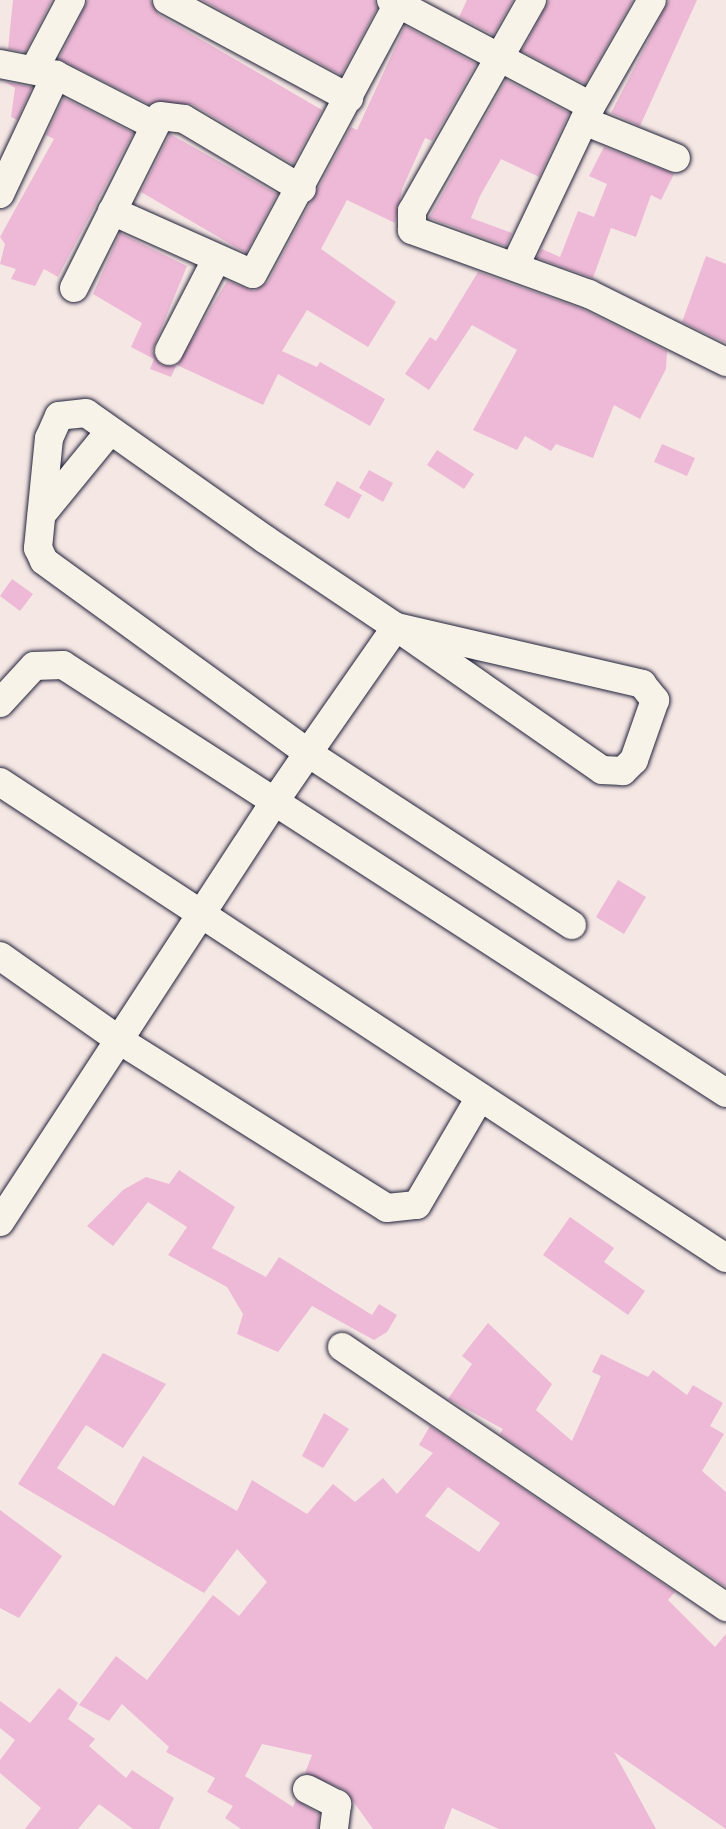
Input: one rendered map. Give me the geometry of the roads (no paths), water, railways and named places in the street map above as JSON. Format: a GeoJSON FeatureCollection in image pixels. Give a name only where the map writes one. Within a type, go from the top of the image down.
{"type":"FeatureCollection","features":[{"type":"Feature","properties":{"kind":"street"},"geometry":{"type":"LineString","coordinates":[[1,182],[71,0]]}},
{"type":"Feature","properties":{"kind":"street"},"geometry":{"type":"LineString","coordinates":[[167,0],[349,98]]}},
{"type":"Feature","properties":{"kind":"street"},"geometry":{"type":"LineString","coordinates":[[532,0],[411,220],[412,230],[426,238],[515,265],[726,362]]}},
{"type":"Feature","properties":{"kind":"street"},"geometry":{"type":"LineString","coordinates":[[515,265],[587,114],[652,0]]}},
{"type":"Feature","properties":{"kind":"street"},"geometry":{"type":"LineString","coordinates":[[112,211],[246,274],[259,270],[349,98],[395,2],[498,58],[587,114],[676,158]]}},
{"type":"Feature","properties":{"kind":"street"},"geometry":{"type":"LineString","coordinates":[[0,64],[45,72],[150,123]]}},
{"type":"Feature","properties":{"kind":"street"},"geometry":{"type":"LineString","coordinates":[[74,288],[112,211],[150,123],[167,114],[184,119],[302,189]]}},
{"type":"Feature","properties":{"kind":"street"},"geometry":{"type":"LineString","coordinates":[[169,351],[216,260]]}},
{"type":"Feature","properties":{"kind":"street"},"geometry":{"type":"LineString","coordinates":[[396,627],[642,684],[654,700],[634,760],[623,771],[602,770],[86,413],[59,416],[49,438],[38,548],[44,561],[308,753],[572,925]]}},
{"type":"Feature","properties":{"kind":"street"},"geometry":{"type":"LineString","coordinates":[[42,514],[110,431]]}},
{"type":"Feature","properties":{"kind":"street"},"geometry":{"type":"LineString","coordinates":[[0,1222],[275,801],[396,627]]}},
{"type":"Feature","properties":{"kind":"street"},"geometry":{"type":"LineString","coordinates":[[0,703],[34,666],[64,665],[726,1093]]}},
{"type":"Feature","properties":{"kind":"street"},"geometry":{"type":"LineString","coordinates":[[0,782],[199,916],[726,1258]]}},
{"type":"Feature","properties":{"kind":"street"},"geometry":{"type":"LineString","coordinates":[[2,963],[119,1040],[387,1208],[417,1205],[480,1097]]}},
{"type":"Feature","properties":{"kind":"street"},"geometry":{"type":"LineString","coordinates":[[342,1347],[726,1607]]}},
{"type":"Feature","properties":{"kind":"street"},"geometry":{"type":"LineString","coordinates":[[307,1789],[337,1804],[334,1829]]}}]}
